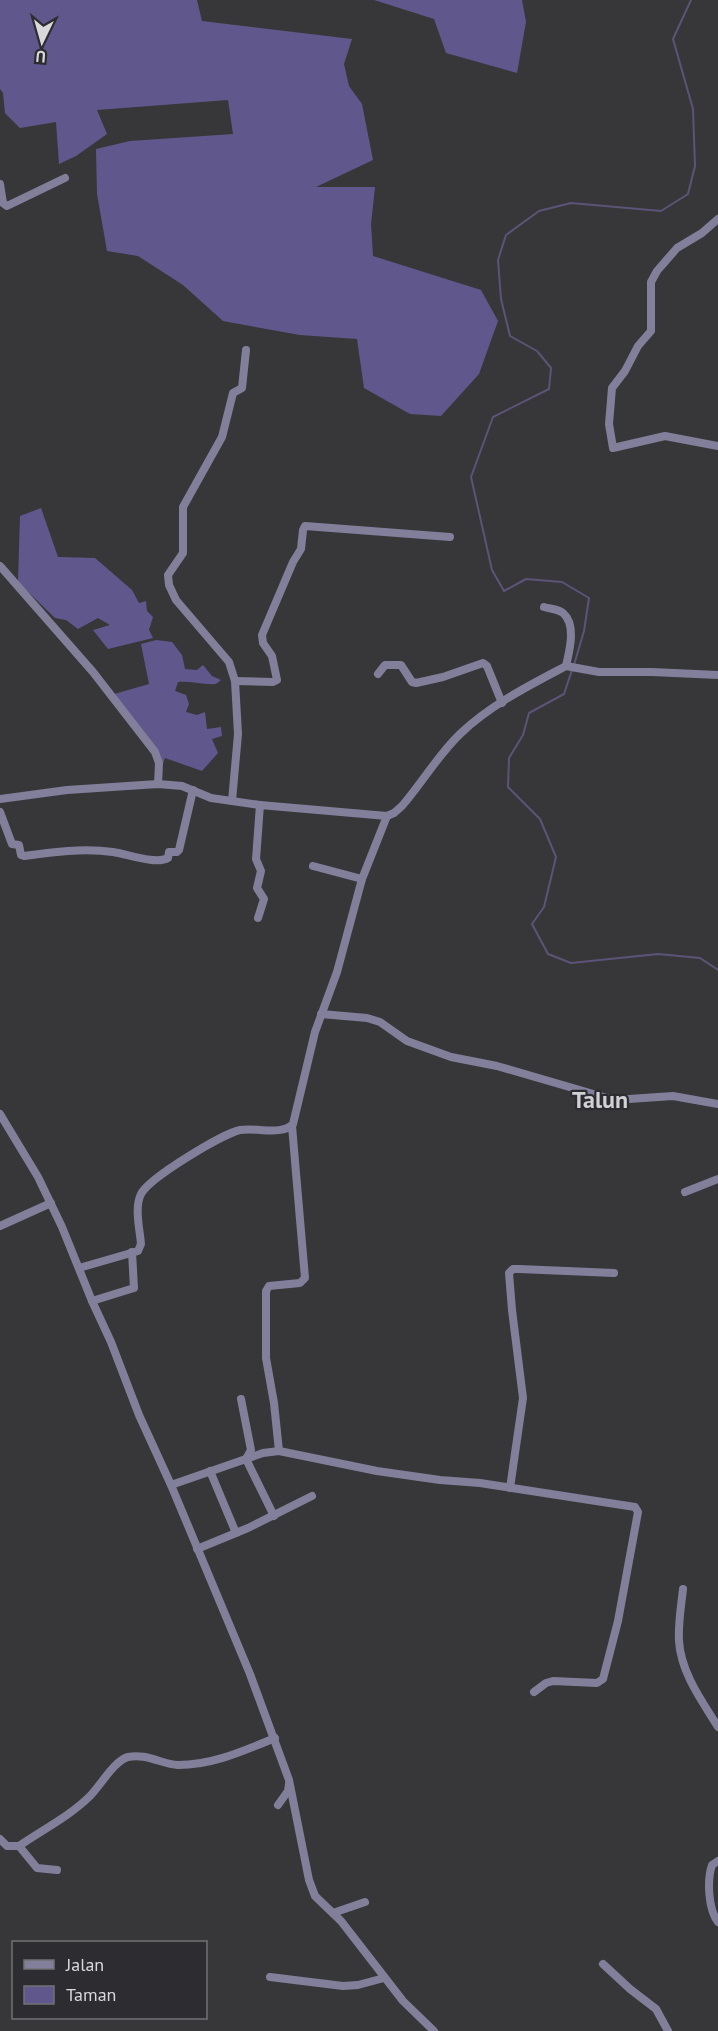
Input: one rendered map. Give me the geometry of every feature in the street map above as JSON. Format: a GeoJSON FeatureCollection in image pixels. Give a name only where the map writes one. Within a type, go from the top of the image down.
{"type":"FeatureCollection","features":[{"type":"Feature","properties":{"kind":"street"},"geometry":{"type":"LineString","coordinates":[[0,184],[3,203],[7,206],[66,177]]}},
{"type":"Feature","properties":{"kind":"street"},"geometry":{"type":"LineString","coordinates":[[718,219],[702,233],[677,249],[657,271],[651,282],[651,331],[638,346],[612,388],[609,424],[614,448],[665,435],[718,446]]}},
{"type":"Feature","properties":{"kind":"street"},"geometry":{"type":"LineString","coordinates":[[232,801],[238,734],[235,681],[229,662],[176,600],[169,585],[168,575],[183,553],[182,511],[185,503],[222,437],[234,392],[243,386],[246,350]]}},
{"type":"Feature","properties":{"kind":"street"},"geometry":{"type":"LineString","coordinates":[[235,681],[273,682],[277,680],[272,656],[262,641],[262,634],[293,562],[301,549],[305,526],[450,537]]}},
{"type":"Feature","properties":{"kind":"street"},"geometry":{"type":"LineString","coordinates":[[0,566],[93,672],[155,752],[159,764],[158,784]]}},
{"type":"Feature","properties":{"kind":"street"},"geometry":{"type":"LineString","coordinates":[[544,608],[561,612],[568,619],[571,640],[568,666]]}},
{"type":"Feature","properties":{"kind":"street"},"geometry":{"type":"LineString","coordinates":[[378,674],[385,665],[401,665],[412,682],[416,683],[443,677],[483,663],[487,666],[502,703]]}},
{"type":"Feature","properties":{"kind":"street"},"geometry":{"type":"LineString","coordinates":[[0,799],[67,790],[158,784],[182,786],[204,796],[260,805],[387,816],[394,813],[407,800],[459,735],[502,703],[568,666],[599,672],[718,675]]}},
{"type":"Feature","properties":{"kind":"street"},"geometry":{"type":"LineString","coordinates":[[0,812],[12,844],[19,845],[21,855],[24,856],[64,850],[111,852],[160,861],[168,858],[169,852],[179,850],[193,790]]}},
{"type":"Feature","properties":{"kind":"street"},"geometry":{"type":"LineString","coordinates":[[258,918],[264,899],[257,889],[261,871],[256,859],[260,805]]}},
{"type":"Feature","properties":{"kind":"street"},"geometry":{"type":"LineString","coordinates":[[279,1451],[266,1358],[266,1290],[269,1286],[300,1282],[305,1278],[292,1126],[321,1014],[337,972],[362,879],[387,816]]}},
{"type":"Feature","properties":{"kind":"street"},"geometry":{"type":"LineString","coordinates":[[313,866],[362,879]]}},
{"type":"Feature","properties":{"kind":"street"},"geometry":{"type":"LineString","coordinates":[[321,1014],[367,1018],[380,1022],[407,1041],[451,1057],[497,1066],[614,1100],[673,1096],[718,1104]]}},
{"type":"Feature","properties":{"kind":"street"},"geometry":{"type":"LineString","coordinates":[[0,1114],[51,1203],[275,1738],[289,1779],[311,1888],[315,1896],[365,1950],[384,1978],[419,2018],[434,2031]]}},
{"type":"Feature","properties":{"kind":"street"},"geometry":{"type":"LineString","coordinates":[[79,1268],[138,1251],[141,1244],[138,1202],[140,1195],[153,1183],[206,1146],[231,1133],[248,1129],[282,1130],[292,1126]]}},
{"type":"Feature","properties":{"kind":"street"},"geometry":{"type":"LineString","coordinates":[[685,1192],[718,1179]]}},
{"type":"Feature","properties":{"kind":"street"},"geometry":{"type":"LineString","coordinates":[[0,1226],[51,1203]]}},
{"type":"Feature","properties":{"kind":"street"},"geometry":{"type":"LineString","coordinates":[[92,1301],[134,1288],[132,1252]]}},
{"type":"Feature","properties":{"kind":"street"},"geometry":{"type":"LineString","coordinates":[[510,1488],[523,1398],[509,1274],[513,1269],[614,1273]]}},
{"type":"Feature","properties":{"kind":"street"},"geometry":{"type":"LineString","coordinates":[[241,1399],[250,1450],[246,1459]]}},
{"type":"Feature","properties":{"kind":"street"},"geometry":{"type":"LineString","coordinates":[[171,1485],[263,1453],[279,1451],[377,1472],[440,1480],[480,1482],[632,1506],[638,1511],[618,1621],[603,1679],[597,1683],[549,1682],[534,1692]]}},
{"type":"Feature","properties":{"kind":"street"},"geometry":{"type":"LineString","coordinates":[[246,1459],[274,1516]]}},
{"type":"Feature","properties":{"kind":"street"},"geometry":{"type":"LineString","coordinates":[[210,1471],[237,1533]]}},
{"type":"Feature","properties":{"kind":"street"},"geometry":{"type":"LineString","coordinates":[[197,1549],[274,1516],[312,1496]]}},
{"type":"Feature","properties":{"kind":"street"},"geometry":{"type":"LineString","coordinates":[[683,1589],[679,1629],[683,1663],[695,1689],[718,1727]]}},
{"type":"Feature","properties":{"kind":"street"},"geometry":{"type":"LineString","coordinates":[[0,1839],[7,1846],[19,1846],[82,1803],[124,1759],[139,1756],[179,1765],[210,1761],[234,1755],[275,1738]]}},
{"type":"Feature","properties":{"kind":"street"},"geometry":{"type":"LineString","coordinates":[[278,1804],[288,1791],[289,1779]]}},
{"type":"Feature","properties":{"kind":"street"},"geometry":{"type":"LineString","coordinates":[[19,1846],[37,1868],[57,1869]]}},
{"type":"Feature","properties":{"kind":"street"},"geometry":{"type":"LineString","coordinates":[[718,1861],[712,1865],[710,1878],[712,1906],[718,1922]]}},
{"type":"Feature","properties":{"kind":"street"},"geometry":{"type":"LineString","coordinates":[[333,1913],[365,1902]]}},
{"type":"Feature","properties":{"kind":"street"},"geometry":{"type":"LineString","coordinates":[[603,1964],[656,2009],[668,2031]]}},
{"type":"Feature","properties":{"kind":"street"},"geometry":{"type":"LineString","coordinates":[[270,1977],[343,1986],[358,1985],[384,1978]]}},
{"type":"Feature","properties":{"kind":"green space"},"geometry":{"type":"Polygon","coordinates":[[[0,0],[197,0],[202,21],[352,39],[344,64],[349,86],[362,104],[373,160],[316,187],[375,187],[371,224],[373,256],[481,290],[498,321],[479,374],[441,416],[410,414],[364,388],[357,339],[300,335],[223,321],[183,285],[138,256],[107,251],[97,194],[96,149],[130,141],[233,134],[228,100],[97,110],[107,134],[76,156],[59,164],[56,122],[20,128],[5,113],[3,93],[0,89],[0,0]]]}},
{"type":"Feature","properties":{"kind":"green space"},"geometry":{"type":"Polygon","coordinates":[[[374,0],[522,0],[526,22],[517,73],[446,53],[434,19],[374,0]]]}},
{"type":"Feature","properties":{"kind":"green space"},"geometry":{"type":"Polygon","coordinates":[[[41,508],[58,557],[95,558],[132,590],[139,603],[146,601],[147,611],[153,617],[149,630],[153,638],[108,649],[93,630],[110,625],[98,618],[78,629],[66,620],[55,618],[18,582],[20,516],[41,508]]]}},
{"type":"Feature","properties":{"kind":"green space"},"geometry":{"type":"Polygon","coordinates":[[[156,640],[172,642],[182,655],[185,669],[197,670],[203,665],[212,676],[221,680],[216,684],[178,682],[175,691],[186,695],[189,704],[186,712],[197,715],[205,712],[207,729],[221,727],[222,736],[212,739],[218,753],[202,771],[165,758],[162,766],[114,694],[149,684],[141,644],[156,640]]]}},
{"type":"Feature","properties":{"kind":"waterway"},"geometry":{"type":"LineString","coordinates":[[574,665],[584,631],[589,598],[562,582],[526,579],[504,591],[492,570],[471,477],[493,417],[549,389],[551,368],[537,351],[510,336],[501,299],[498,260],[506,235],[539,211],[571,203],[661,211],[688,194],[695,166],[693,109],[673,39],[691,0]]}},
{"type":"Feature","properties":{"kind":"waterway"},"geometry":{"type":"LineString","coordinates":[[572,670],[564,694],[529,713],[523,735],[509,758],[508,787],[540,819],[556,857],[544,907],[532,924],[548,954],[571,963],[658,954],[700,958],[718,970]]}},
{"type":"Feature","properties":{"kind":"district","name":"Talun"},"geometry":{"type":"Point","coordinates":[600,1100]}}]}
